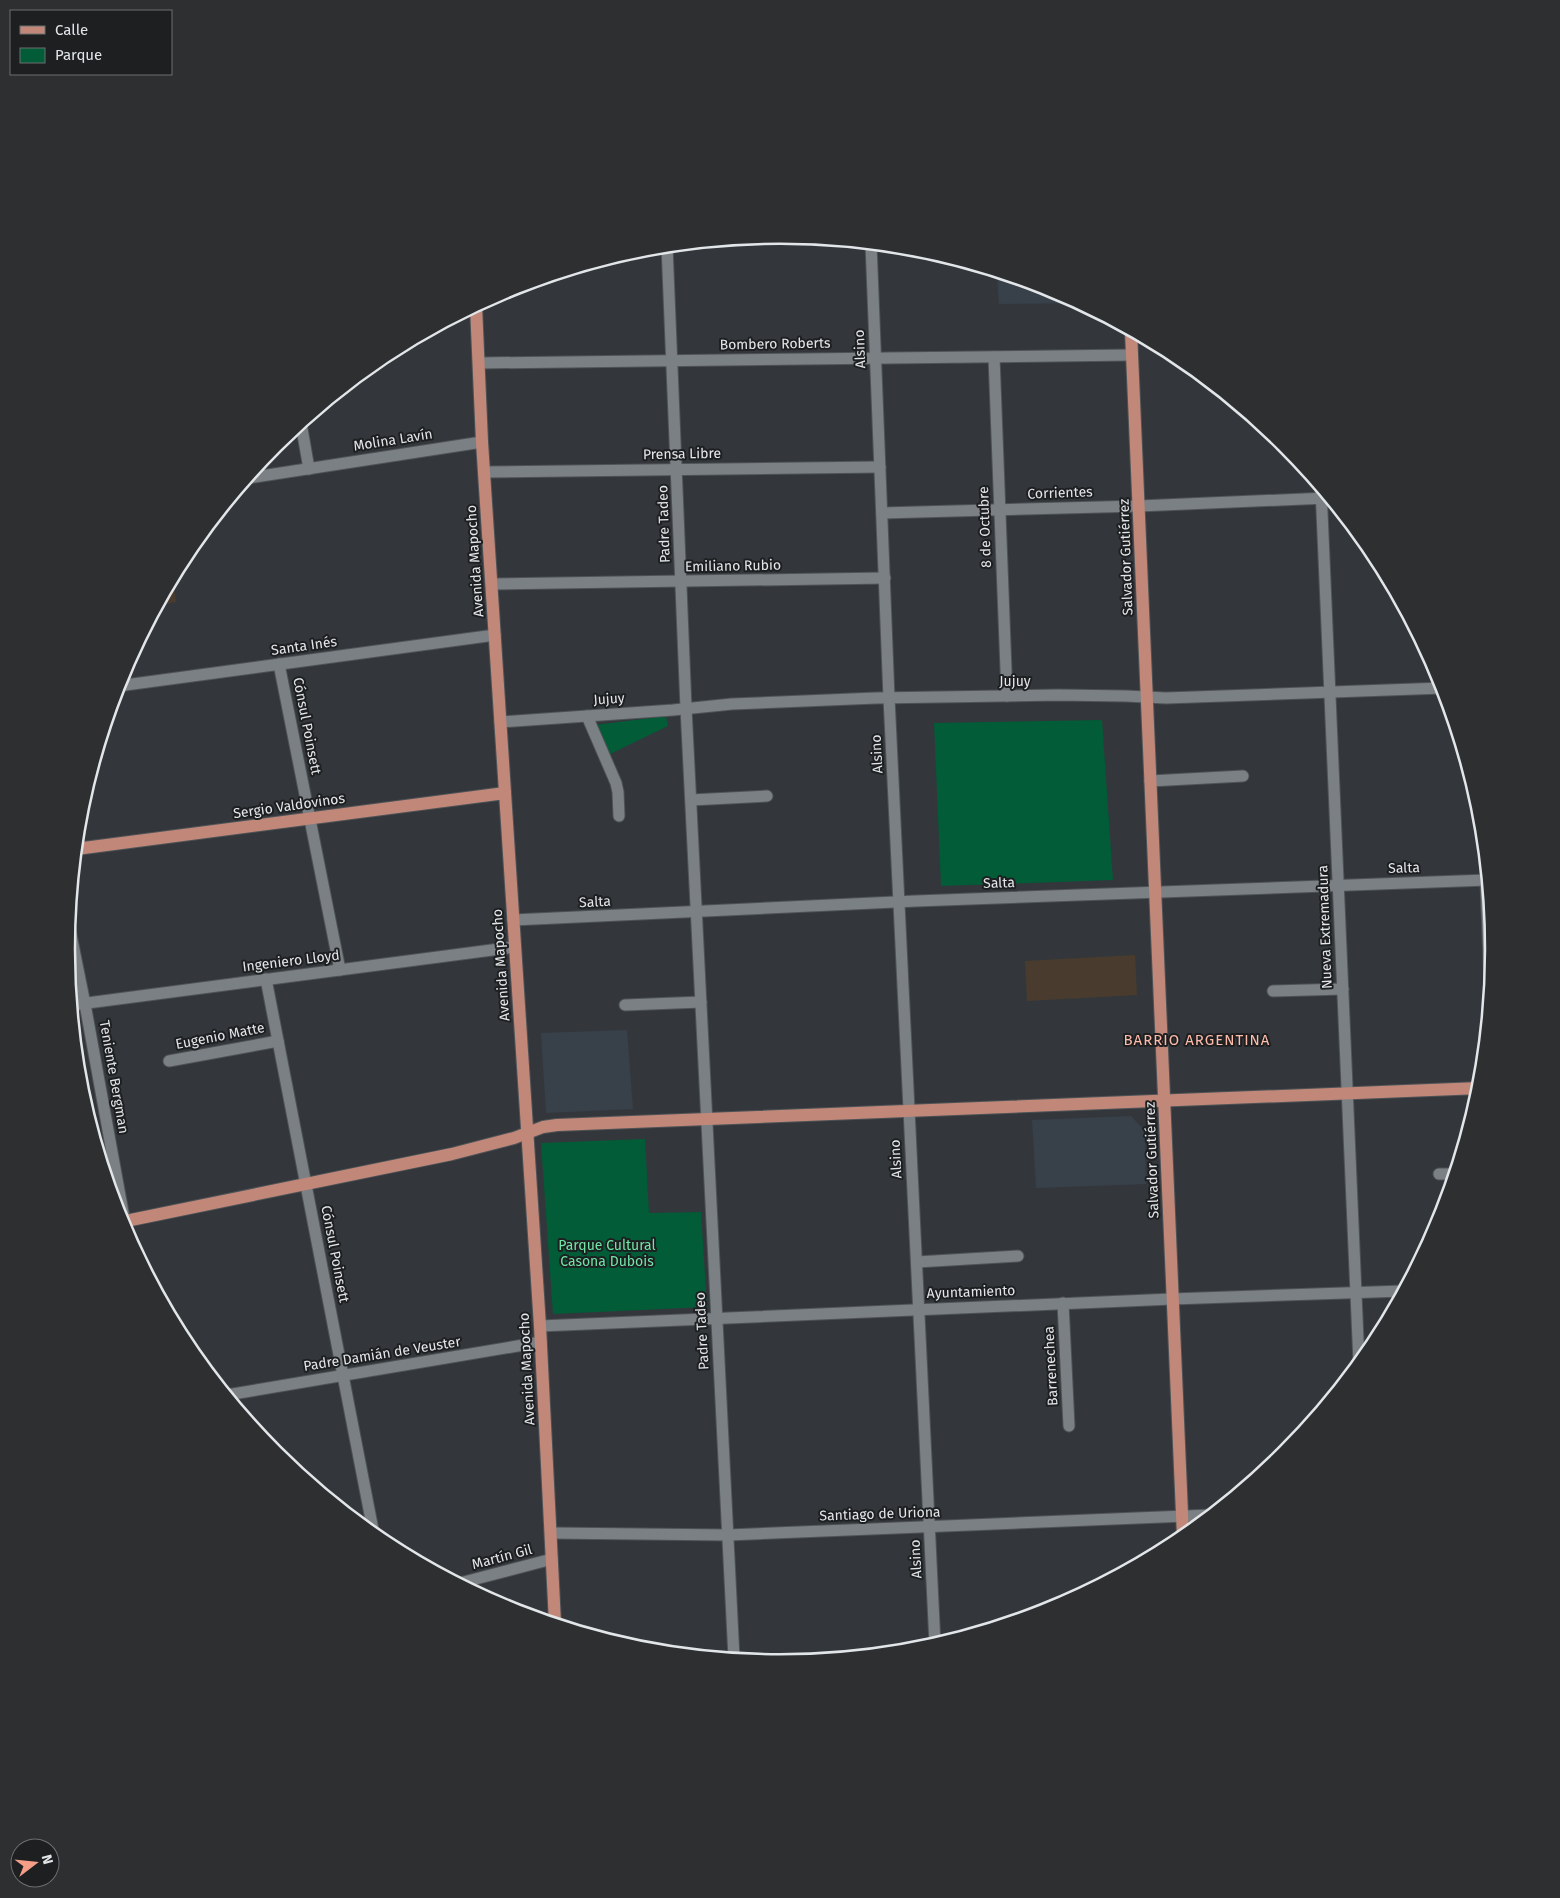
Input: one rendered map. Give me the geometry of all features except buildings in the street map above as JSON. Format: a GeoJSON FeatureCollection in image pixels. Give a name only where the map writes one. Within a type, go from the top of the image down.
{"type":"FeatureCollection","features":[{"type":"Feature","properties":{"kind":"main road","name":"Avenida Mapocho"},"geometry":{"type":"LineString","coordinates":[[476,313],[482,442],[541,1342],[555,1618]]}},
{"type":"Feature","properties":{"kind":"main road","name":"Salvador Gutiérrez"},"geometry":{"type":"LineString","coordinates":[[1131,338],[1183,1527]]}},
{"type":"Feature","properties":{"kind":"main road","name":"Sergio Valdovinos"},"geometry":{"type":"LineString","coordinates":[[83,848],[505,793]]}},
{"type":"Feature","properties":{"kind":"main road"},"geometry":{"type":"LineString","coordinates":[[130,1221],[452,1154],[557,1125],[1471,1088]]}},
{"type":"Feature","properties":{"kind":"street","name":"Alsino"},"geometry":{"type":"LineString","coordinates":[[871,250],[889,698],[935,1636]]}},
{"type":"Feature","properties":{"kind":"street","name":"Padre Tadeo"},"geometry":{"type":"LineString","coordinates":[[668,253],[686,708],[734,1652]]}},
{"type":"Feature","properties":{"kind":"street","name":"Bombero Roberts"},"geometry":{"type":"LineString","coordinates":[[479,363],[1132,355]]}},
{"type":"Feature","properties":{"kind":"street","name":"8 de Octubre"},"geometry":{"type":"LineString","coordinates":[[994,357],[1007,696]]}},
{"type":"Feature","properties":{"kind":"street"},"geometry":{"type":"LineString","coordinates":[[303,430],[309,469]]}},
{"type":"Feature","properties":{"kind":"street","name":"Molina Lavín"},"geometry":{"type":"LineString","coordinates":[[257,477],[482,442]]}},
{"type":"Feature","properties":{"kind":"street","name":"Prensa Libre"},"geometry":{"type":"LineString","coordinates":[[484,472],[880,467]]}},
{"type":"Feature","properties":{"kind":"street","name":"Corrientes"},"geometry":{"type":"LineString","coordinates":[[882,513],[1139,506],[1319,495]]}},
{"type":"Feature","properties":{"kind":"street","name":"Nueva Extremadura"},"geometry":{"type":"LineString","coordinates":[[1324,502],[1330,692],[1359,1351]]}},
{"type":"Feature","properties":{"kind":"street","name":"Emiliano Rubio"},"geometry":{"type":"LineString","coordinates":[[492,584],[885,578]]}},
{"type":"Feature","properties":{"kind":"street","name":"Santa Inés"},"geometry":{"type":"LineString","coordinates":[[127,685],[495,635]]}},
{"type":"Feature","properties":{"kind":"street","name":"Cónsul Poinsett"},"geometry":{"type":"LineString","coordinates":[[279,664],[340,970]]}},
{"type":"Feature","properties":{"kind":"street","name":"Jujuy"},"geometry":{"type":"LineString","coordinates":[[500,722],[732,704],[889,698],[1007,696],[1166,698],[1435,688]]}},
{"type":"Feature","properties":{"kind":"street","name":"Jujuy"},"geometry":{"type":"LineString","coordinates":[[587,716],[616,783],[619,816]]}},
{"type":"Feature","properties":{"kind":"street"},"geometry":{"type":"LineString","coordinates":[[1150,781],[1243,776]]}},
{"type":"Feature","properties":{"kind":"street"},"geometry":{"type":"LineString","coordinates":[[691,800],[767,796]]}},
{"type":"Feature","properties":{"kind":"street","name":"Salta"},"geometry":{"type":"LineString","coordinates":[[513,920],[899,902],[1481,880]]}},
{"type":"Feature","properties":{"kind":"street","name":"Ingeniero Lloyd"},"geometry":{"type":"LineString","coordinates":[[78,1005],[515,947]]}},
{"type":"Feature","properties":{"kind":"street","name":"Teniente Bergman"},"geometry":{"type":"LineString","coordinates":[[75,956],[117,1189]]}},
{"type":"Feature","properties":{"kind":"street","name":"Cónsul Poinsett"},"geometry":{"type":"LineString","coordinates":[[266,980],[372,1523]]}},
{"type":"Feature","properties":{"kind":"street"},"geometry":{"type":"LineString","coordinates":[[1273,990],[1343,989]]}},
{"type":"Feature","properties":{"kind":"street"},"geometry":{"type":"LineString","coordinates":[[625,1005],[701,1002]]}},
{"type":"Feature","properties":{"kind":"street","name":"Eugenio Matte"},"geometry":{"type":"LineString","coordinates":[[168,1061],[278,1041]]}},
{"type":"Feature","properties":{"kind":"street"},"geometry":{"type":"LineString","coordinates":[[1439,1174],[1449,1174]]}},
{"type":"Feature","properties":{"kind":"street"},"geometry":{"type":"LineString","coordinates":[[916,1262],[1018,1256]]}},
{"type":"Feature","properties":{"kind":"street","name":"Ayuntamiento"},"geometry":{"type":"LineString","coordinates":[[540,1326],[1063,1303],[1397,1291]]}},
{"type":"Feature","properties":{"kind":"street","name":"Barrenechea"},"geometry":{"type":"LineString","coordinates":[[1063,1303],[1068,1426]]}},
{"type":"Feature","properties":{"kind":"street","name":"Padre Damián de Veuster"},"geometry":{"type":"LineString","coordinates":[[234,1394],[541,1342]]}},
{"type":"Feature","properties":{"kind":"street","name":"Santiago de Uriona"},"geometry":{"type":"LineString","coordinates":[[550,1533],[728,1535],[1199,1515]]}},
{"type":"Feature","properties":{"kind":"street","name":"Martín Gil"},"geometry":{"type":"LineString","coordinates":[[468,1581],[552,1559]]}},
{"type":"Feature","properties":{"kind":"shaded area"},"geometry":{"type":"Polygon","coordinates":[[[997,278],[1062,303],[999,304],[997,278]]]}},
{"type":"Feature","properties":{"kind":"shaded area"},"geometry":{"type":"Polygon","coordinates":[[[174,588],[176,602],[165,604],[174,588]]]}},
{"type":"Feature","properties":{"kind":"shaded area"},"geometry":{"type":"Polygon","coordinates":[[[1135,955],[1137,995],[1027,1001],[1025,961],[1135,955]]]}},
{"type":"Feature","properties":{"kind":"shaded area"},"geometry":{"type":"Polygon","coordinates":[[[627,1030],[633,1109],[546,1113],[541,1033],[627,1030]]]}},
{"type":"Feature","properties":{"kind":"shaded area"},"geometry":{"type":"Polygon","coordinates":[[[1131,1116],[1145,1131],[1146,1184],[1036,1188],[1032,1120],[1131,1116]]]}},
{"type":"Feature","properties":{"kind":"green space"},"geometry":{"type":"Polygon","coordinates":[[[666,716],[668,726],[608,755],[595,725],[666,716]]]}},
{"type":"Feature","properties":{"kind":"green space"},"geometry":{"type":"Polygon","coordinates":[[[1102,720],[1113,880],[941,886],[934,723],[1102,720]]]}},
{"type":"Feature","properties":{"kind":"green space","name":"Parque Cultural Casona Dubois"},"geometry":{"type":"Polygon","coordinates":[[[645,1139],[649,1213],[701,1212],[707,1307],[553,1314],[541,1143],[645,1139]]]}},
{"type":"Feature","properties":{"kind":"district","name":"BARRIO ARGENTINA"},"geometry":{"type":"Point","coordinates":[1197,1040]}}]}
